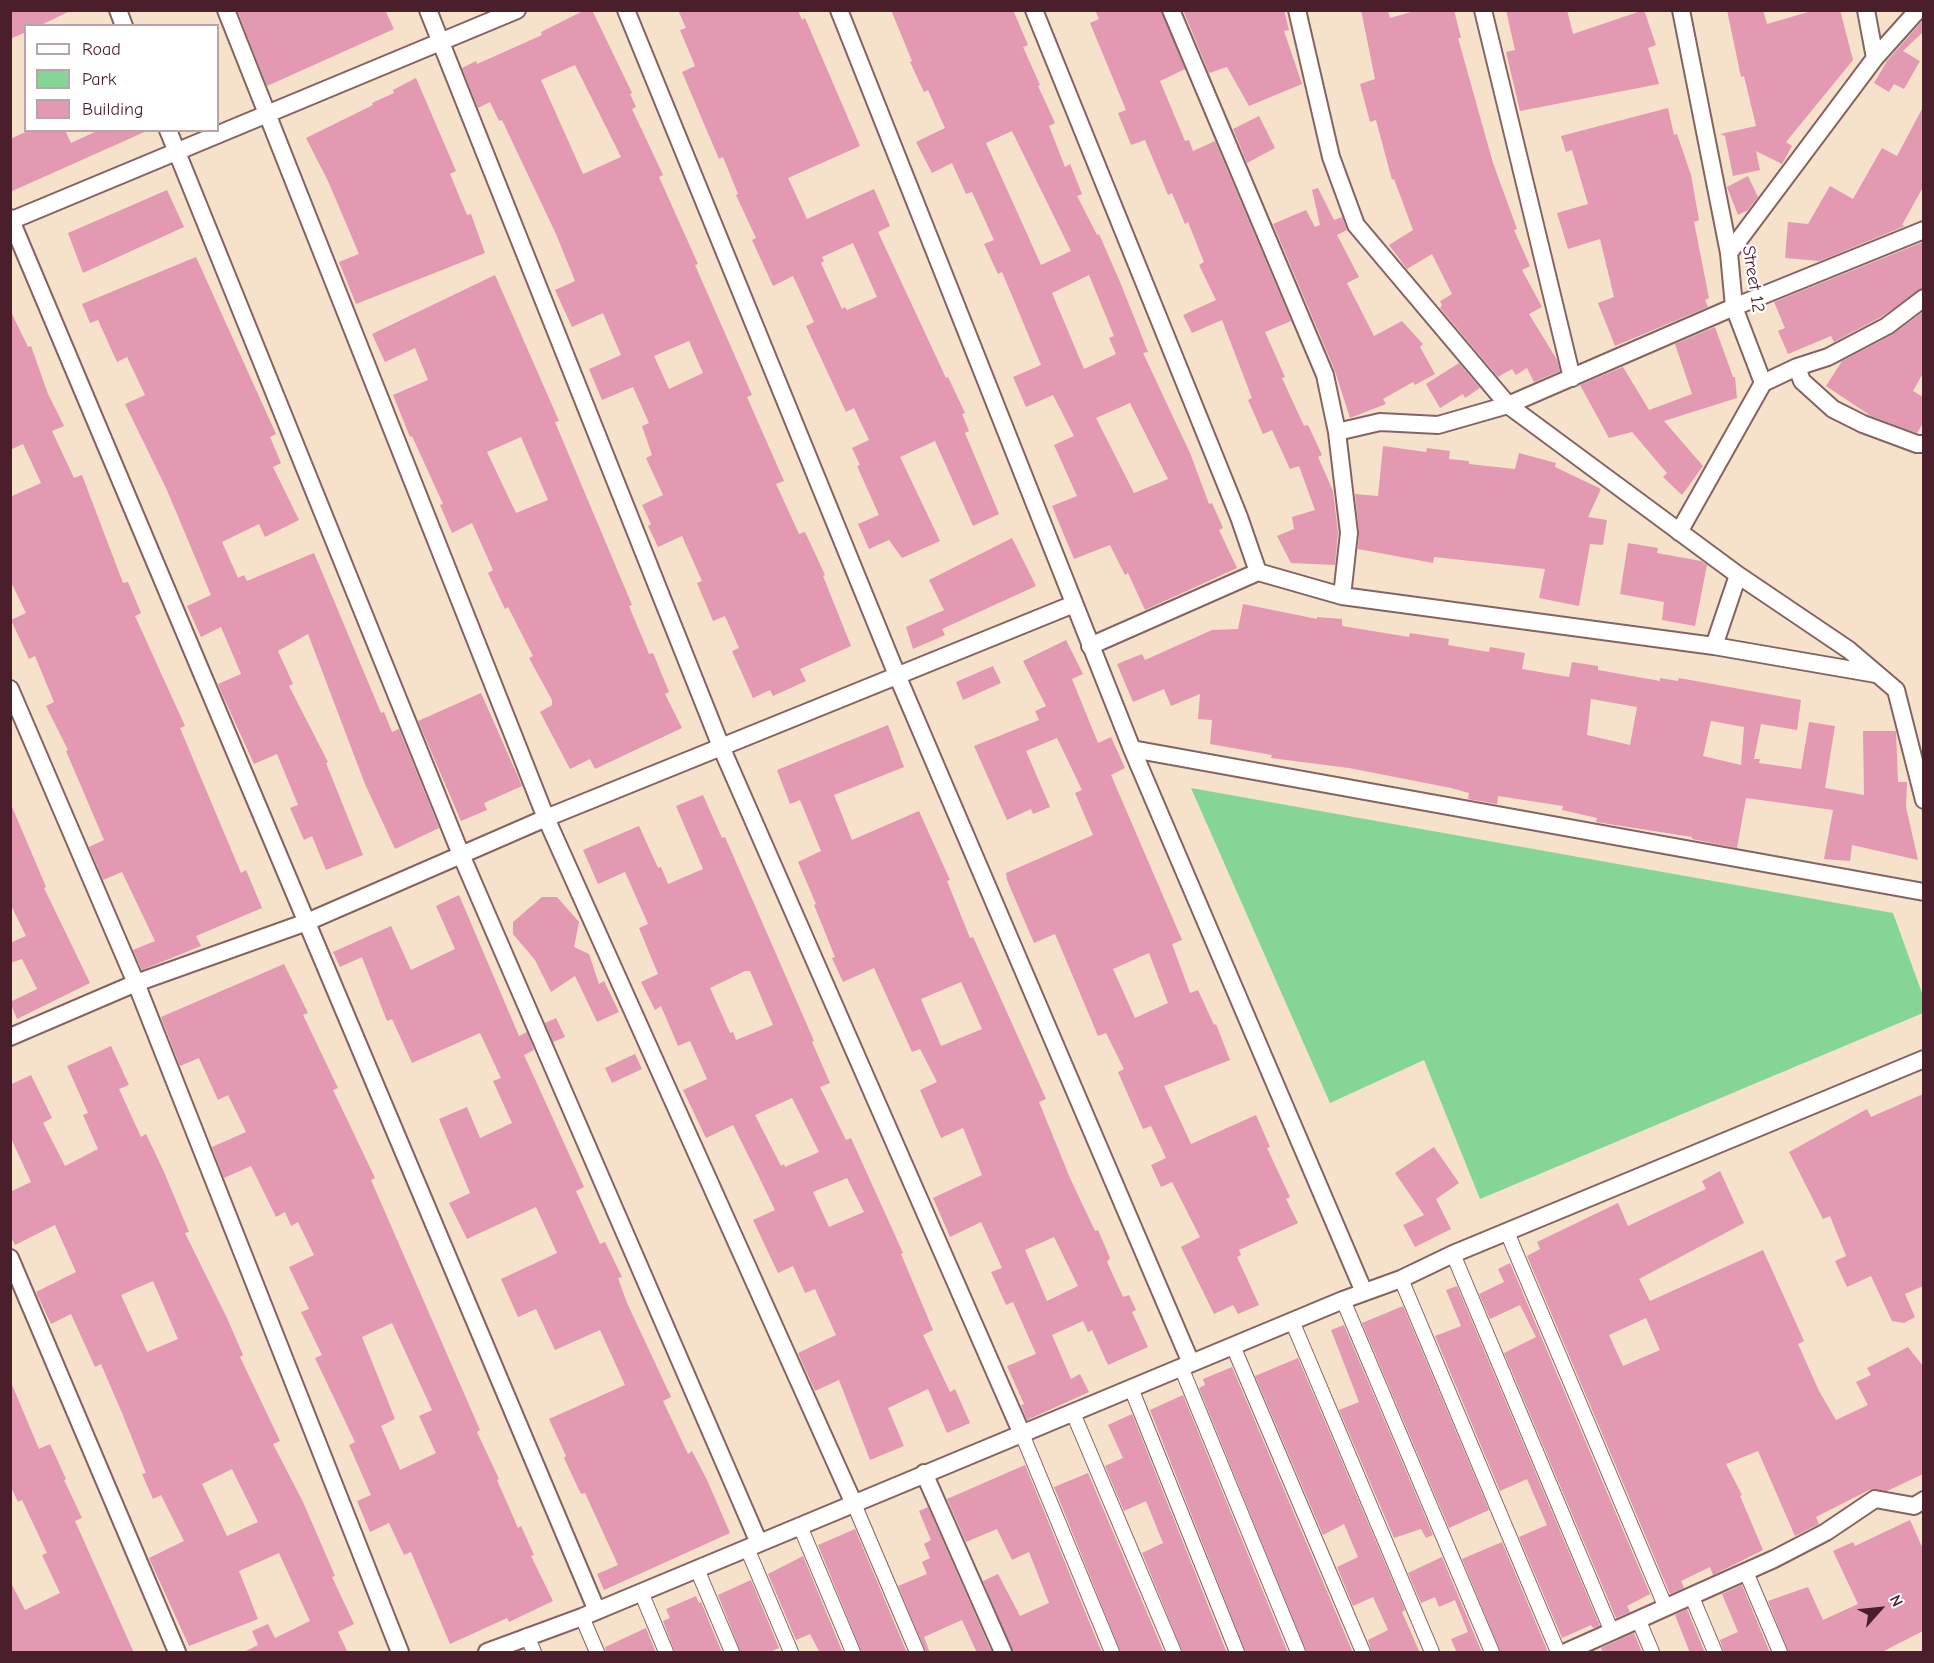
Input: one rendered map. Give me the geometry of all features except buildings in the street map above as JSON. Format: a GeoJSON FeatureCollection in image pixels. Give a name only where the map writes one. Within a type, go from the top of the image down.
{"type":"FeatureCollection","features":[{"type":"Feature","properties":{"kind":"street"},"geometry":{"type":"LineString","coordinates":[[226,10],[546,818],[854,1504],[917,1653]]}},
{"type":"Feature","properties":{"kind":"street"},"geometry":{"type":"LineString","coordinates":[[428,10],[722,749],[1022,1434],[1112,1653]]}},
{"type":"Feature","properties":{"kind":"street"},"geometry":{"type":"LineString","coordinates":[[517,10],[11,220],[307,922],[590,1614],[597,1653]]}},
{"type":"Feature","properties":{"kind":"street"},"geometry":{"type":"LineString","coordinates":[[626,10],[897,675],[1186,1365],[1298,1653]]}},
{"type":"Feature","properties":{"kind":"street"},"geometry":{"type":"LineString","coordinates":[[839,10],[1132,749],[1364,1292]]}},
{"type":"Feature","properties":{"kind":"street"},"geometry":{"type":"LineString","coordinates":[[1034,10],[1239,517],[1258,572]]}},
{"type":"Feature","properties":{"kind":"street"},"geometry":{"type":"LineString","coordinates":[[1171,10],[1188,56],[1240,168],[1325,375],[1337,432],[1350,534],[1342,596]]}},
{"type":"Feature","properties":{"kind":"street"},"geometry":{"type":"LineString","coordinates":[[1297,10],[1331,157],[1356,225],[1508,405],[1738,575],[1849,650],[1896,690],[1923,800]]}},
{"type":"Feature","properties":{"kind":"street"},"geometry":{"type":"LineString","coordinates":[[1483,10],[1572,378]]}},
{"type":"Feature","properties":{"kind":"street","name":"Street 12"},"geometry":{"type":"LineString","coordinates":[[1681,10],[1729,253],[1734,307],[1762,384]]}},
{"type":"Feature","properties":{"kind":"street"},"geometry":{"type":"LineString","coordinates":[[1866,10],[1875,58]]}},
{"type":"Feature","properties":{"kind":"street"},"geometry":{"type":"LineString","coordinates":[[1729,253],[1875,58],[1918,10]]}},
{"type":"Feature","properties":{"kind":"street"},"geometry":{"type":"LineString","coordinates":[[169,132],[462,857],[753,1546],[791,1653]]}},
{"type":"Feature","properties":{"kind":"street"},"geometry":{"type":"LineString","coordinates":[[1337,432],[1380,422],[1438,425],[1508,405],[1734,307],[1923,230]]}},
{"type":"Feature","properties":{"kind":"street"},"geometry":{"type":"LineString","coordinates":[[1679,532],[1762,384],[1797,367],[1828,357],[1887,326],[1923,298]]}},
{"type":"Feature","properties":{"kind":"street"},"geometry":{"type":"LineString","coordinates":[[1797,367],[1802,381],[1833,409],[1863,424],[1917,444],[1923,444]]}},
{"type":"Feature","properties":{"kind":"street"},"geometry":{"type":"LineString","coordinates":[[1090,646],[1258,572],[1342,596],[1714,646],[1876,674]]}},
{"type":"Feature","properties":{"kind":"street"},"geometry":{"type":"LineString","coordinates":[[1714,646],[1738,575]]}},
{"type":"Feature","properties":{"kind":"street"},"geometry":{"type":"LineString","coordinates":[[10,1037],[136,983],[307,922],[462,857],[546,818],[722,749],[1074,604]]}},
{"type":"Feature","properties":{"kind":"street"},"geometry":{"type":"LineString","coordinates":[[10,689],[136,983],[400,1653]]}},
{"type":"Feature","properties":{"kind":"street"},"geometry":{"type":"LineString","coordinates":[[1132,749],[1923,892]]}},
{"type":"Feature","properties":{"kind":"street"},"geometry":{"type":"LineString","coordinates":[[487,1653],[590,1614],[924,1473],[1292,1321],[1401,1279],[1453,1254],[1923,1059]]}},
{"type":"Feature","properties":{"kind":"street"},"geometry":{"type":"LineString","coordinates":[[1508,1232],[1666,1608]]}},
{"type":"Feature","properties":{"kind":"street"},"geometry":{"type":"LineString","coordinates":[[1453,1254],[1612,1632]]}},
{"type":"Feature","properties":{"kind":"street"},"geometry":{"type":"LineString","coordinates":[[10,1258],[177,1653]]}},
{"type":"Feature","properties":{"kind":"street"},"geometry":{"type":"LineString","coordinates":[[1401,1279],[1558,1653]]}},
{"type":"Feature","properties":{"kind":"street"},"geometry":{"type":"LineString","coordinates":[[1344,1300],[1492,1653]]}},
{"type":"Feature","properties":{"kind":"street"},"geometry":{"type":"LineString","coordinates":[[1292,1321],[1432,1653]]}},
{"type":"Feature","properties":{"kind":"street"},"geometry":{"type":"LineString","coordinates":[[1233,1346],[1363,1653]]}},
{"type":"Feature","properties":{"kind":"street"},"geometry":{"type":"LineString","coordinates":[[1131,1388],[1237,1653]]}},
{"type":"Feature","properties":{"kind":"street"},"geometry":{"type":"LineString","coordinates":[[1073,1413],[1174,1653]]}},
{"type":"Feature","properties":{"kind":"street"},"geometry":{"type":"LineString","coordinates":[[924,1473],[1003,1653]]}},
{"type":"Feature","properties":{"kind":"street"},"geometry":{"type":"LineString","coordinates":[[1577,1650],[1746,1572],[1826,1532],[1875,1499],[1914,1506],[1923,1500]]}},
{"type":"Feature","properties":{"kind":"street"},"geometry":{"type":"LineString","coordinates":[[800,1526],[853,1653]]}},
{"type":"Feature","properties":{"kind":"street"},"geometry":{"type":"LineString","coordinates":[[697,1569],[732,1653]]}},
{"type":"Feature","properties":{"kind":"street"},"geometry":{"type":"LineString","coordinates":[[1746,1572],[1780,1653]]}},
{"type":"Feature","properties":{"kind":"street"},"geometry":{"type":"LineString","coordinates":[[641,1592],[666,1653]]}},
{"type":"Feature","properties":{"kind":"street"},"geometry":{"type":"LineString","coordinates":[[1692,1597],[1715,1653]]}},
{"type":"Feature","properties":{"kind":"street"},"geometry":{"type":"LineString","coordinates":[[1639,1621],[1652,1653]]}},
{"type":"Feature","properties":{"kind":"street"},"geometry":{"type":"LineString","coordinates":[[527,1636],[534,1653]]}},
{"type":"Feature","properties":{"kind":"green space"},"geometry":{"type":"Polygon","coordinates":[[[1191,788],[1893,913],[1923,996],[1923,1013],[1480,1199],[1424,1060],[1330,1103],[1191,788]]]}}]}
